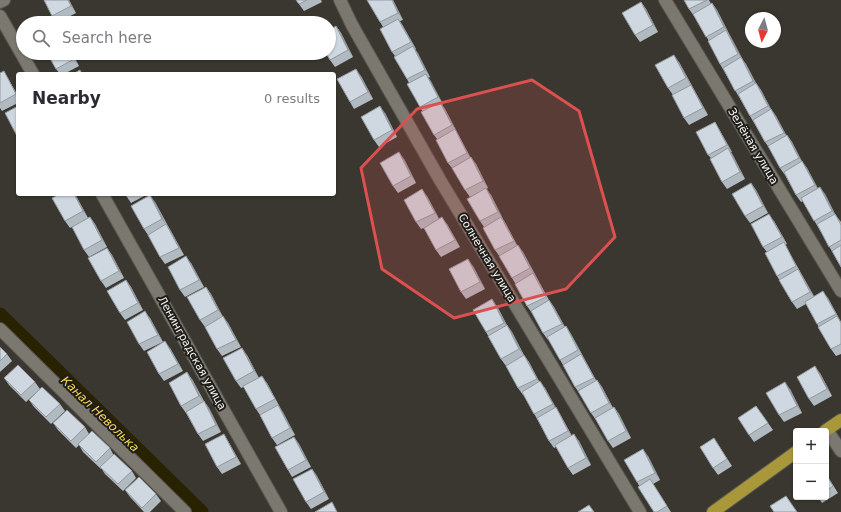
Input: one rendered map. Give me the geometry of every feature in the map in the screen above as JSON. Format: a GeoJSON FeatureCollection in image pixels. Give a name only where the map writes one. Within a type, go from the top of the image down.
{"type":"FeatureCollection","features":[{"type":"Feature","properties":{"kind":"main road"},"geometry":{"type":"LineString","coordinates":[[829,428],[841,420]]}},
{"type":"Feature","properties":{"kind":"main road"},"geometry":{"type":"LineString","coordinates":[[713,512],[793,454]]}},
{"type":"Feature","properties":{"kind":"street"},"geometry":{"type":"LineString","coordinates":[[0,2],[4,0]]}},
{"type":"Feature","properties":{"kind":"street","name":"Солнечная улица"},"geometry":{"type":"LineString","coordinates":[[340,0],[352,25],[440,180],[640,512]]}},
{"type":"Feature","properties":{"kind":"street","name":"Зелёная улица"},"geometry":{"type":"LineString","coordinates":[[665,0],[841,291]]}},
{"type":"Feature","properties":{"kind":"street"},"geometry":{"type":"LineString","coordinates":[[0,16],[16,44]]}},
{"type":"Feature","properties":{"kind":"street"},"geometry":{"type":"LineString","coordinates":[[25,60],[32,72]]}},
{"type":"Feature","properties":{"kind":"street","name":"Ленинградская улица"},"geometry":{"type":"LineString","coordinates":[[103,196],[281,512]]}},
{"type":"Feature","properties":{"kind":"street"},"geometry":{"type":"LineString","coordinates":[[0,329],[185,512]]}},
{"type":"Feature","properties":{"kind":"street"},"geometry":{"type":"LineString","coordinates":[[829,434],[841,451]]}},
{"type":"Feature","properties":{"kind":"highlighted area"},"geometry":{"type":"Polygon","coordinates":[[[532,80],[579,111],[615,237],[566,289],[454,318],[382,269],[361,168],[417,109],[532,80]]]}},
{"type":"Feature","properties":{"kind":"building"},"geometry":{"type":"Polygon","coordinates":[[[44,0],[68,0],[71,6],[52,16],[44,0]]]}},
{"type":"Feature","properties":{"kind":"building"},"geometry":{"type":"Polygon","coordinates":[[[296,0],[307,0],[299,4],[296,0]]]}},
{"type":"Feature","properties":{"kind":"building"},"geometry":{"type":"Polygon","coordinates":[[[367,0],[392,0],[398,13],[380,22],[367,0]]]}},
{"type":"Feature","properties":{"kind":"building"},"geometry":{"type":"Polygon","coordinates":[[[684,0],[707,0],[689,9],[684,0]]]}},
{"type":"Feature","properties":{"kind":"building"},"geometry":{"type":"Polygon","coordinates":[[[641,2],[653,25],[635,35],[622,13],[641,2]]]}},
{"type":"Feature","properties":{"kind":"building"},"geometry":{"type":"Polygon","coordinates":[[[712,3],[724,27],[706,37],[693,14],[712,3]]]}},
{"type":"Feature","properties":{"kind":"building"},"geometry":{"type":"Polygon","coordinates":[[[398,19],[411,42],[392,52],[380,29],[398,19]]]}},
{"type":"Feature","properties":{"kind":"building"},"geometry":{"type":"Polygon","coordinates":[[[336,26],[348,50],[336,57],[336,26]]]}},
{"type":"Feature","properties":{"kind":"building"},"geometry":{"type":"Polygon","coordinates":[[[726,30],[738,54],[720,64],[708,41],[726,30]]]}},
{"type":"Feature","properties":{"kind":"building"},"geometry":{"type":"Polygon","coordinates":[[[413,46],[425,70],[407,79],[394,57],[413,46]]]}},
{"type":"Feature","properties":{"kind":"building"},"geometry":{"type":"Polygon","coordinates":[[[674,55],[686,78],[668,88],[655,65],[674,55]]]}},
{"type":"Feature","properties":{"kind":"building"},"geometry":{"type":"Polygon","coordinates":[[[741,57],[753,81],[735,91],[723,68],[741,57]]]}},
{"type":"Feature","properties":{"kind":"building"},"geometry":{"type":"Polygon","coordinates":[[[51,60],[72,60],[56,69],[51,60]]]}},
{"type":"Feature","properties":{"kind":"building"},"geometry":{"type":"Polygon","coordinates":[[[356,69],[368,92],[350,102],[337,79],[356,69]]]}},
{"type":"Feature","properties":{"kind":"building"},"geometry":{"type":"Polygon","coordinates":[[[4,71],[16,94],[0,103],[0,73],[4,71]]]}},
{"type":"Feature","properties":{"kind":"building"},"geometry":{"type":"Polygon","coordinates":[[[426,74],[438,97],[420,107],[407,84],[426,74]]]}},
{"type":"Feature","properties":{"kind":"building"},"geometry":{"type":"Polygon","coordinates":[[[756,83],[768,106],[750,116],[738,94],[756,83]]]}},
{"type":"Feature","properties":{"kind":"building"},"geometry":{"type":"Polygon","coordinates":[[[691,85],[703,108],[684,118],[672,95],[691,85]]]}},
{"type":"Feature","properties":{"kind":"building"},"geometry":{"type":"Polygon","coordinates":[[[440,102],[452,125],[434,135],[421,112],[440,102]]]}},
{"type":"Feature","properties":{"kind":"building"},"geometry":{"type":"Polygon","coordinates":[[[380,106],[392,130],[374,140],[361,117],[380,106]]]}},
{"type":"Feature","properties":{"kind":"building"},"geometry":{"type":"Polygon","coordinates":[[[16,107],[16,134],[5,113],[16,107]]]}},
{"type":"Feature","properties":{"kind":"building"},"geometry":{"type":"Polygon","coordinates":[[[771,109],[784,133],[765,142],[753,120],[771,109]]]}},
{"type":"Feature","properties":{"kind":"building"},"geometry":{"type":"Polygon","coordinates":[[[715,122],[727,145],[708,155],[696,132],[715,122]]]}},
{"type":"Feature","properties":{"kind":"building"},"geometry":{"type":"Polygon","coordinates":[[[455,129],[467,153],[448,163],[436,140],[455,129]]]}},
{"type":"Feature","properties":{"kind":"building"},"geometry":{"type":"Polygon","coordinates":[[[787,135],[799,158],[780,168],[768,146],[787,135]]]}},
{"type":"Feature","properties":{"kind":"building"},"geometry":{"type":"Polygon","coordinates":[[[728,148],[740,172],[722,182],[710,159],[728,148]]]}},
{"type":"Feature","properties":{"kind":"building"},"geometry":{"type":"Polygon","coordinates":[[[399,152],[411,176],[393,186],[380,163],[399,152]]]}},
{"type":"Feature","properties":{"kind":"building"},"geometry":{"type":"Polygon","coordinates":[[[471,157],[483,181],[465,190],[452,168],[471,157]]]}},
{"type":"Feature","properties":{"kind":"building"},"geometry":{"type":"Polygon","coordinates":[[[802,161],[815,185],[796,195],[784,172],[802,161]]]}},
{"type":"Feature","properties":{"kind":"building"},"geometry":{"type":"Polygon","coordinates":[[[751,183],[763,206],[745,216],[732,194],[751,183]]]}},
{"type":"Feature","properties":{"kind":"building"},"geometry":{"type":"Polygon","coordinates":[[[820,187],[832,211],[814,221],[801,198],[820,187]]]}},
{"type":"Feature","properties":{"kind":"building"},"geometry":{"type":"Polygon","coordinates":[[[486,188],[498,212],[480,221],[467,199],[486,188]]]}},
{"type":"Feature","properties":{"kind":"building"},"geometry":{"type":"Polygon","coordinates":[[[422,189],[435,213],[416,222],[404,200],[422,189]]]}},
{"type":"Feature","properties":{"kind":"building"},"geometry":{"type":"Polygon","coordinates":[[[56,196],[75,196],[83,211],[65,221],[52,198],[56,196]]]}},
{"type":"Feature","properties":{"kind":"building"},"geometry":{"type":"Polygon","coordinates":[[[150,196],[162,219],[144,229],[131,206],[150,196]]]}},
{"type":"Feature","properties":{"kind":"building"},"geometry":{"type":"Polygon","coordinates":[[[769,214],[782,237],[763,247],[751,224],[769,214]]]}},
{"type":"Feature","properties":{"kind":"building"},"geometry":{"type":"Polygon","coordinates":[[[835,214],[841,225],[841,240],[829,247],[817,224],[835,214]]]}},
{"type":"Feature","properties":{"kind":"building"},"geometry":{"type":"Polygon","coordinates":[[[90,217],[102,240],[84,250],[72,227],[90,217]]]}},
{"type":"Feature","properties":{"kind":"building"},"geometry":{"type":"Polygon","coordinates":[[[442,217],[455,240],[436,250],[424,228],[442,217]]]}},
{"type":"Feature","properties":{"kind":"building"},"geometry":{"type":"Polygon","coordinates":[[[501,217],[514,241],[495,250],[483,228],[501,217]]]}},
{"type":"Feature","properties":{"kind":"building"},"geometry":{"type":"Polygon","coordinates":[[[166,224],[179,248],[160,257],[148,235],[166,224]]]}},
{"type":"Feature","properties":{"kind":"building"},"geometry":{"type":"Polygon","coordinates":[[[784,242],[796,266],[777,276],[765,253],[784,242]]]}},
{"type":"Feature","properties":{"kind":"building"},"geometry":{"type":"Polygon","coordinates":[[[518,245],[530,268],[512,278],[499,256],[518,245]]]}},
{"type":"Feature","properties":{"kind":"building"},"geometry":{"type":"Polygon","coordinates":[[[841,245],[841,267],[832,251],[841,245]]]}},
{"type":"Feature","properties":{"kind":"building"},"geometry":{"type":"Polygon","coordinates":[[[107,248],[119,271],[101,281],[88,258],[107,248]]]}},
{"type":"Feature","properties":{"kind":"building"},"geometry":{"type":"Polygon","coordinates":[[[186,256],[199,280],[180,290],[168,267],[186,256]]]}},
{"type":"Feature","properties":{"kind":"building"},"geometry":{"type":"Polygon","coordinates":[[[468,259],[480,282],[461,292],[449,269],[468,259]]]}},
{"type":"Feature","properties":{"kind":"building"},"geometry":{"type":"Polygon","coordinates":[[[798,269],[810,292],[792,302],[779,280],[798,269]]]}},
{"type":"Feature","properties":{"kind":"building"},"geometry":{"type":"Polygon","coordinates":[[[533,273],[546,297],[527,306],[515,284],[533,273]]]}},
{"type":"Feature","properties":{"kind":"building"},"geometry":{"type":"Polygon","coordinates":[[[126,280],[138,303],[120,313],[107,291],[126,280]]]}},
{"type":"Feature","properties":{"kind":"building"},"geometry":{"type":"Polygon","coordinates":[[[206,287],[218,310],[200,320],[187,297],[206,287]]]}},
{"type":"Feature","properties":{"kind":"building"},"geometry":{"type":"Polygon","coordinates":[[[823,291],[836,314],[817,324],[805,302],[823,291]]]}},
{"type":"Feature","properties":{"kind":"building"},"geometry":{"type":"Polygon","coordinates":[[[492,299],[504,323],[486,332],[473,310],[492,299]]]}},
{"type":"Feature","properties":{"kind":"building"},"geometry":{"type":"Polygon","coordinates":[[[549,300],[562,324],[543,333],[531,311],[549,300]]]}},
{"type":"Feature","properties":{"kind":"building"},"geometry":{"type":"Polygon","coordinates":[[[145,311],[158,335],[139,344],[127,322],[145,311]]]}},
{"type":"Feature","properties":{"kind":"building"},"geometry":{"type":"Polygon","coordinates":[[[223,316],[236,340],[217,349],[205,327],[223,316]]]}},
{"type":"Feature","properties":{"kind":"building"},"geometry":{"type":"Polygon","coordinates":[[[837,316],[841,323],[841,344],[831,349],[818,327],[837,316]]]}},
{"type":"Feature","properties":{"kind":"building"},"geometry":{"type":"Polygon","coordinates":[[[507,325],[519,349],[501,359],[488,336],[507,325]]]}},
{"type":"Feature","properties":{"kind":"building"},"geometry":{"type":"Polygon","coordinates":[[[566,326],[578,350],[560,360],[547,337],[566,326]]]}},
{"type":"Feature","properties":{"kind":"building"},"geometry":{"type":"Polygon","coordinates":[[[165,341],[178,364],[159,374],[147,352],[165,341]]]}},
{"type":"Feature","properties":{"kind":"building"},"geometry":{"type":"Polygon","coordinates":[[[0,347],[7,354],[0,361],[0,347]]]}},
{"type":"Feature","properties":{"kind":"building"},"geometry":{"type":"Polygon","coordinates":[[[242,348],[254,371],[236,381],[223,358],[242,348]]]}},
{"type":"Feature","properties":{"kind":"building"},"geometry":{"type":"Polygon","coordinates":[[[581,354],[594,378],[575,387],[563,365],[581,354]]]}},
{"type":"Feature","properties":{"kind":"building"},"geometry":{"type":"Polygon","coordinates":[[[524,355],[537,379],[518,388],[506,366],[524,355]]]}},
{"type":"Feature","properties":{"kind":"building"},"geometry":{"type":"Polygon","coordinates":[[[18,365],[35,382],[21,395],[4,378],[18,365]]]}},
{"type":"Feature","properties":{"kind":"building"},"geometry":{"type":"Polygon","coordinates":[[[815,366],[827,389],[809,399],[797,377],[815,366]]]}},
{"type":"Feature","properties":{"kind":"building"},"geometry":{"type":"Polygon","coordinates":[[[187,372],[199,396],[181,406],[169,383],[187,372]]]}},
{"type":"Feature","properties":{"kind":"building"},"geometry":{"type":"Polygon","coordinates":[[[262,376],[275,399],[256,409],[243,386],[262,376]]]}},
{"type":"Feature","properties":{"kind":"building"},"geometry":{"type":"Polygon","coordinates":[[[597,380],[609,403],[591,413],[578,391],[597,380]]]}},
{"type":"Feature","properties":{"kind":"building"},"geometry":{"type":"Polygon","coordinates":[[[540,381],[553,404],[534,414],[522,392],[540,381]]]}},
{"type":"Feature","properties":{"kind":"building"},"geometry":{"type":"Polygon","coordinates":[[[785,382],[797,406],[779,415],[766,393],[785,382]]]}},
{"type":"Feature","properties":{"kind":"building"},"geometry":{"type":"Polygon","coordinates":[[[42,387],[60,404],[46,417],[29,400],[42,387]]]}},
{"type":"Feature","properties":{"kind":"building"},"geometry":{"type":"Polygon","coordinates":[[[204,401],[216,425],[198,434],[186,412],[204,401]]]}},
{"type":"Feature","properties":{"kind":"building"},"geometry":{"type":"Polygon","coordinates":[[[278,405],[290,428],[272,438],[260,415],[278,405]]]}},
{"type":"Feature","properties":{"kind":"building"},"geometry":{"type":"Polygon","coordinates":[[[756,406],[768,423],[749,435],[738,418],[756,406]]]}},
{"type":"Feature","properties":{"kind":"building"},"geometry":{"type":"Polygon","coordinates":[[[556,407],[568,431],[549,441],[537,418],[556,407]]]}},
{"type":"Feature","properties":{"kind":"building"},"geometry":{"type":"Polygon","coordinates":[[[614,407],[626,431],[608,441],[595,418],[614,407]]]}},
{"type":"Feature","properties":{"kind":"building"},"geometry":{"type":"Polygon","coordinates":[[[67,410],[85,427],[71,441],[53,423],[67,410]]]}},
{"type":"Feature","properties":{"kind":"building"},"geometry":{"type":"Polygon","coordinates":[[[92,431],[110,448],[96,462],[78,444],[92,431]]]}},
{"type":"Feature","properties":{"kind":"building"},"geometry":{"type":"Polygon","coordinates":[[[224,434],[236,457],[217,467],[205,444],[224,434]]]}},
{"type":"Feature","properties":{"kind":"building"},"geometry":{"type":"Polygon","coordinates":[[[574,434],[586,458],[568,468],[555,445],[574,434]]]}},
{"type":"Feature","properties":{"kind":"building"},"geometry":{"type":"Polygon","coordinates":[[[294,437],[306,460],[288,470],[275,447],[294,437]]]}},
{"type":"Feature","properties":{"kind":"building"},"geometry":{"type":"Polygon","coordinates":[[[714,438],[727,459],[713,468],[700,447],[714,438]]]}},
{"type":"Feature","properties":{"kind":"building"},"geometry":{"type":"Polygon","coordinates":[[[643,449],[655,473],[637,482],[624,460],[643,449]]]}},
{"type":"Feature","properties":{"kind":"building"},"geometry":{"type":"Polygon","coordinates":[[[114,454],[132,471],[118,484],[100,467],[114,454]]]}},
{"type":"Feature","properties":{"kind":"building"},"geometry":{"type":"Polygon","coordinates":[[[312,469],[324,492],[306,502],[293,479],[312,469]]]}},
{"type":"Feature","properties":{"kind":"building"},"geometry":{"type":"Polygon","coordinates":[[[139,477],[156,494],[142,508],[125,490],[139,477]]]}},
{"type":"Feature","properties":{"kind":"building"},"geometry":{"type":"Polygon","coordinates":[[[650,479],[667,506],[657,512],[654,512],[638,487],[650,479]]]}},
{"type":"Feature","properties":{"kind":"building"},"geometry":{"type":"Polygon","coordinates":[[[829,479],[833,486],[829,489],[829,479]]]}},
{"type":"Feature","properties":{"kind":"building"},"geometry":{"type":"Polygon","coordinates":[[[786,496],[797,512],[774,512],[770,506],[786,496]]]}},
{"type":"Feature","properties":{"kind":"building"},"geometry":{"type":"Polygon","coordinates":[[[332,502],[337,512],[315,512],[332,502]]]}},
{"type":"Feature","properties":{"kind":"building"},"geometry":{"type":"Polygon","coordinates":[[[589,505],[594,512],[578,512],[589,505]]]}},
{"type":"Feature","properties":{"kind":"waterway","name":"Канал Неволька"},"geometry":{"type":"LineString","coordinates":[[0,315],[201,512]]}}]}
